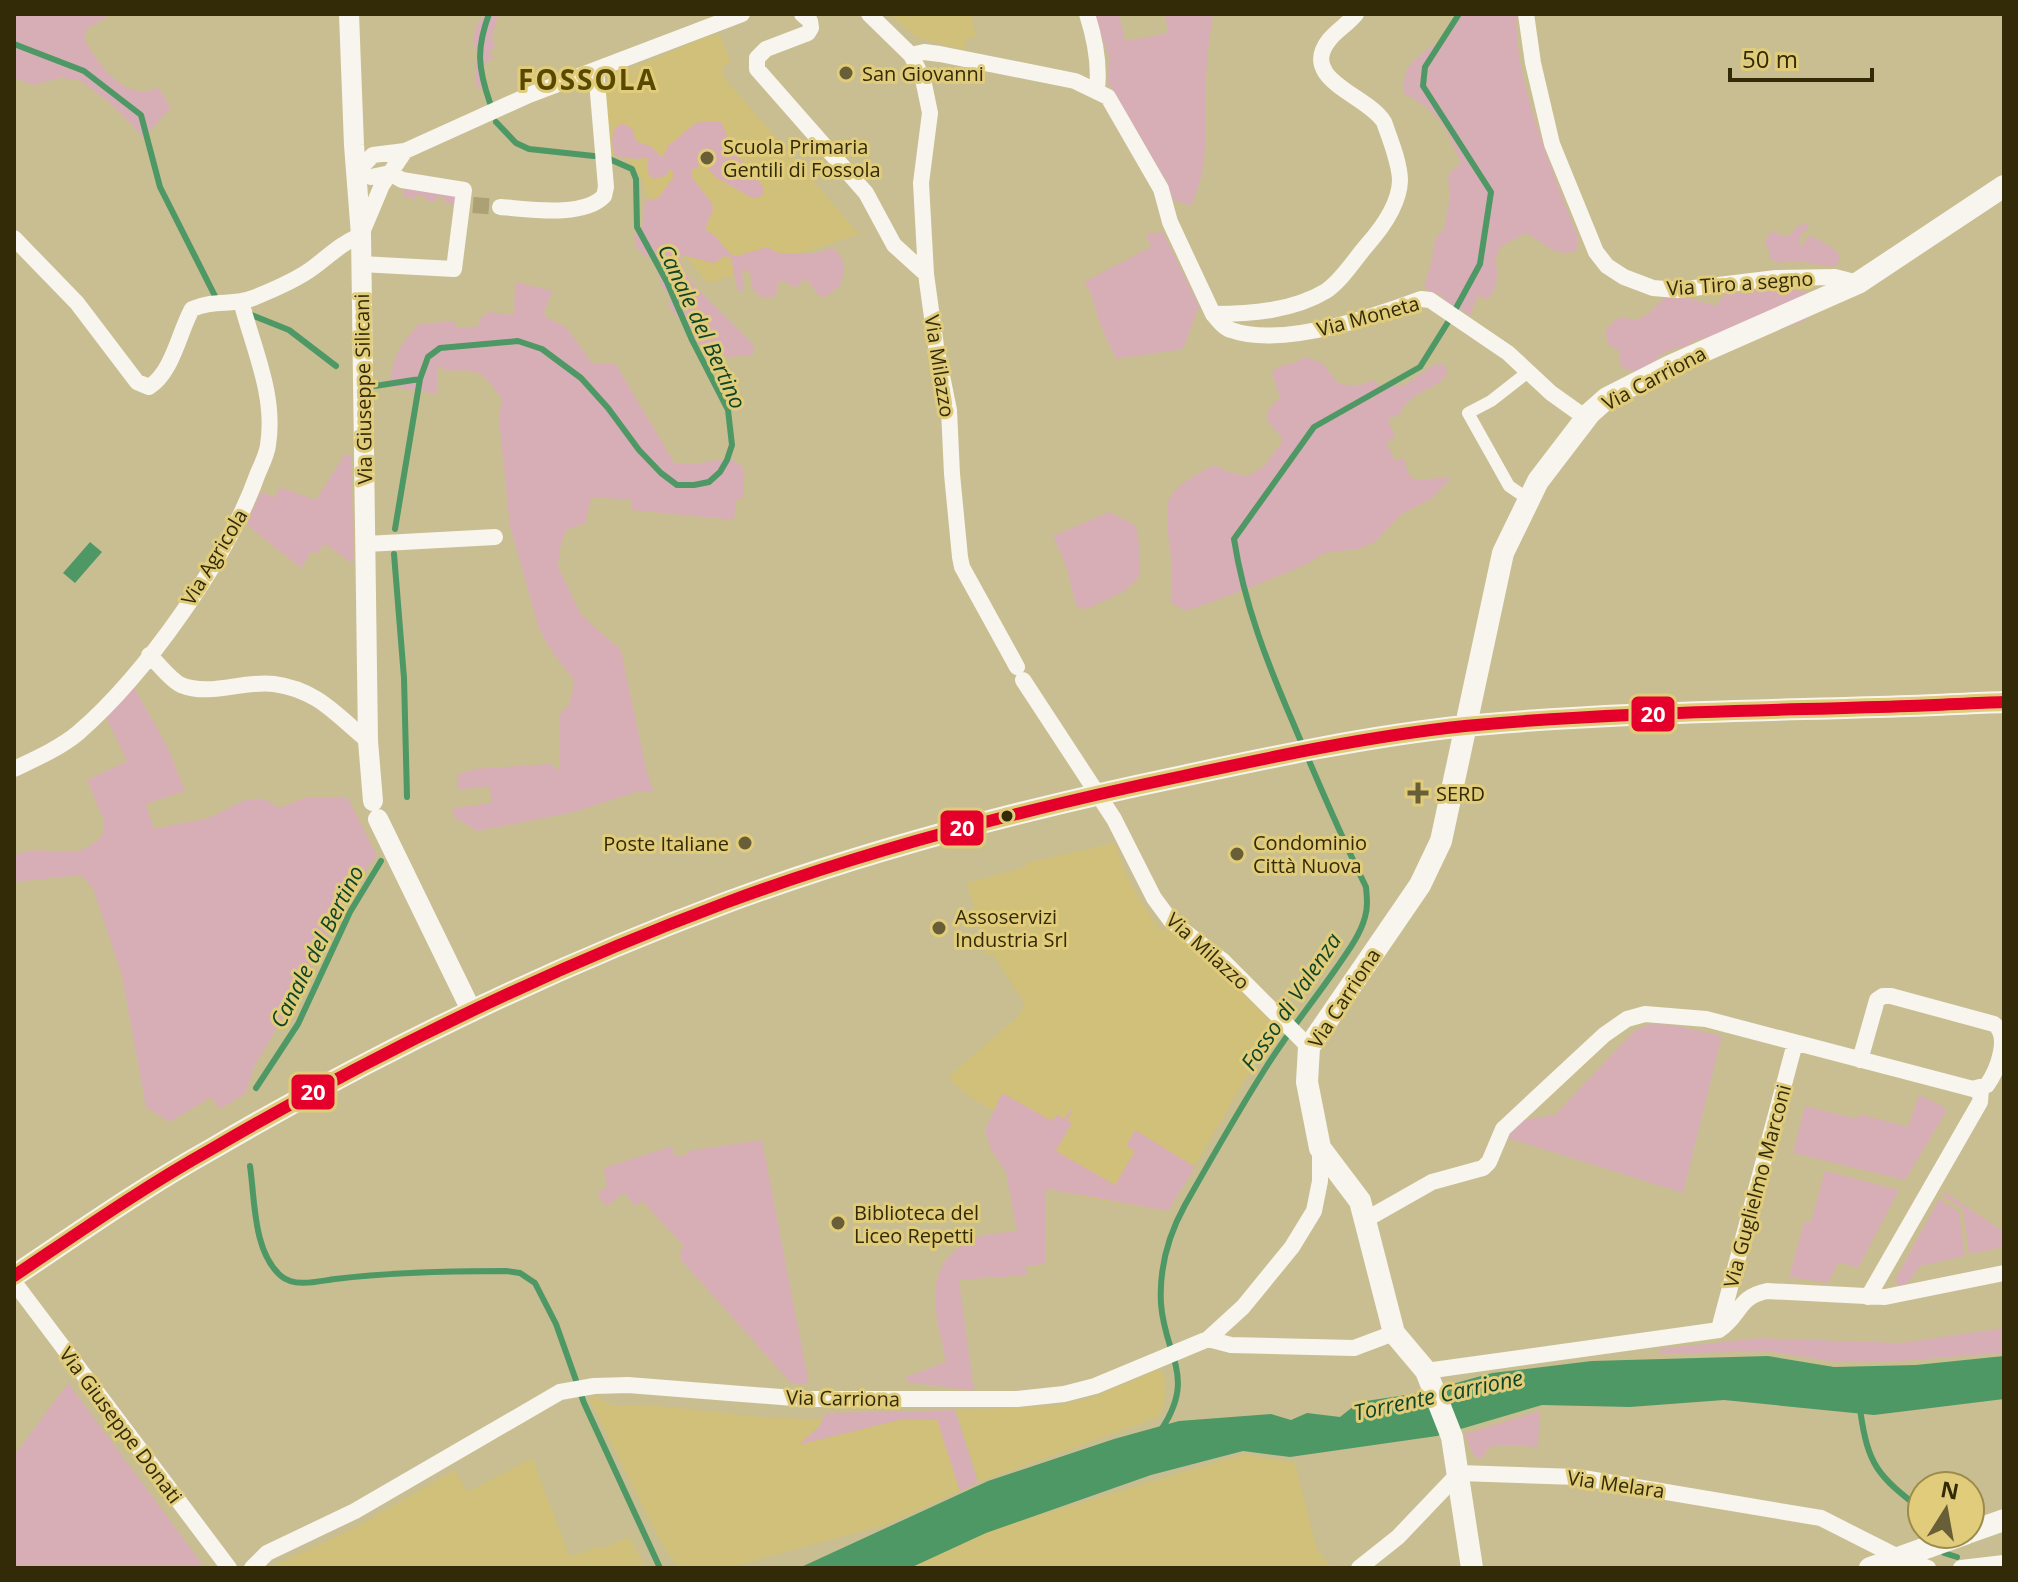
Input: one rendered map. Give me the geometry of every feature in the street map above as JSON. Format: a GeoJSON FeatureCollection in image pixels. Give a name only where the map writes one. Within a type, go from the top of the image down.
{"type":"FeatureCollection","features":[{"type":"Feature","properties":{"kind":"main road","name":"Via Carriona"},"geometry":{"type":"LineString","coordinates":[[1320,1148],[1307,1082],[1306,1044],[1420,885],[1441,841],[1503,553],[1538,481],[1586,418],[1607,398],[1670,366],[1858,283],[2004,186]]}},
{"type":"Feature","properties":{"kind":"main road"},"geometry":{"type":"LineString","coordinates":[[14,1276],[204,1153],[323,1087],[503,996],[729,901],[880,852],[1097,794],[1329,747],[1466,726],[1752,708],[2004,702]]}},
{"type":"Feature","properties":{"kind":"main road"},"geometry":{"type":"LineString","coordinates":[[1320,1148],[1356,1194],[1394,1333],[1429,1377],[1452,1437],[1472,1568]]}},
{"type":"Feature","properties":{"kind":"main road"},"geometry":{"type":"LineString","coordinates":[[1870,1568],[1922,1550]]}},
{"type":"Feature","properties":{"kind":"street"},"geometry":{"type":"LineString","coordinates":[[349,14],[361,235]]}},
{"type":"Feature","properties":{"kind":"street"},"geometry":{"type":"LineString","coordinates":[[358,170],[373,155],[405,151],[508,105],[742,14]]}},
{"type":"Feature","properties":{"kind":"street"},"geometry":{"type":"LineString","coordinates":[[802,14],[810,21],[808,33],[766,49],[757,58],[757,69],[866,193],[894,245],[926,274]]}},
{"type":"Feature","properties":{"kind":"street","name":"Via Milazzo"},"geometry":{"type":"LineString","coordinates":[[869,14],[911,55],[923,79],[930,113],[921,183],[926,274],[949,410],[962,567],[1020,673],[1114,819],[1154,898],[1171,921],[1222,960],[1306,1044]]}},
{"type":"Feature","properties":{"kind":"street"},"geometry":{"type":"LineString","coordinates":[[1087,14],[1099,70],[1097,89]]}},
{"type":"Feature","properties":{"kind":"street","name":"Via Moneta"},"geometry":{"type":"LineString","coordinates":[[1213,314],[1244,314],[1278,308],[1327,290],[1383,227],[1397,198],[1400,180],[1384,122],[1365,103],[1327,78],[1322,66],[1323,52],[1329,40],[1356,14]]}},
{"type":"Feature","properties":{"kind":"street","name":"Via Tiro a segno"},"geometry":{"type":"LineString","coordinates":[[1526,14],[1526,29],[1552,144],[1596,252],[1607,266],[1624,277],[1653,288],[1677,290],[1776,278],[1835,277],[1858,283]]}},
{"type":"Feature","properties":{"kind":"street"},"geometry":{"type":"LineString","coordinates":[[911,55],[924,52],[940,54],[1075,81],[1108,97],[1161,189],[1170,222],[1213,314]]}},
{"type":"Feature","properties":{"kind":"street"},"geometry":{"type":"LineString","coordinates":[[500,207],[552,210],[594,204],[604,196],[606,187],[596,70]]}},
{"type":"Feature","properties":{"kind":"street"},"geometry":{"type":"LineString","coordinates":[[14,238],[77,303],[142,385],[149,387],[166,367],[192,309],[217,301],[241,301],[278,287],[311,269],[342,244],[361,235],[370,210],[405,151]]}},
{"type":"Feature","properties":{"kind":"street"},"geometry":{"type":"LineString","coordinates":[[358,170],[371,177],[390,173],[402,180],[464,190],[468,205],[454,269],[361,264]]}},
{"type":"Feature","properties":{"kind":"street","name":"Via Giuseppe Silicani"},"geometry":{"type":"LineString","coordinates":[[361,235],[368,741],[378,817],[472,1012]]}},
{"type":"Feature","properties":{"kind":"street","name":"Via Moneta"},"geometry":{"type":"LineString","coordinates":[[1213,314],[1228,329],[1247,334],[1311,332],[1421,299],[1430,300],[1508,353],[1551,393],[1586,418]]}},
{"type":"Feature","properties":{"kind":"street","name":"Via Agricola"},"geometry":{"type":"LineString","coordinates":[[14,769],[77,733],[149,655],[207,576],[237,525],[268,446],[268,393],[241,301]]}},
{"type":"Feature","properties":{"kind":"street"},"geometry":{"type":"LineString","coordinates":[[1528,372],[1491,401],[1468,413],[1509,486],[1528,499]]}},
{"type":"Feature","properties":{"kind":"street"},"geometry":{"type":"LineString","coordinates":[[366,544],[495,537]]}},
{"type":"Feature","properties":{"kind":"street"},"geometry":{"type":"LineString","coordinates":[[149,655],[179,684],[204,690],[252,683],[275,684],[303,692],[325,702],[368,741]]}},
{"type":"Feature","properties":{"kind":"street"},"geometry":{"type":"LineString","coordinates":[[1860,1060],[1877,1000],[1883,996],[1994,1024],[2000,1029],[2002,1044],[1992,1078],[1981,1089],[1980,1102],[1868,1297]]}},
{"type":"Feature","properties":{"kind":"street"},"geometry":{"type":"LineString","coordinates":[[1365,1220],[1432,1182],[1483,1168],[1489,1162],[1503,1129],[1604,1035],[1627,1019],[1663,1014],[1706,1019],[1981,1089]]}},
{"type":"Feature","properties":{"kind":"street","name":"Via Guglielmo Marconi"},"geometry":{"type":"LineString","coordinates":[[1719,1330],[1795,1043]]}},
{"type":"Feature","properties":{"kind":"street","name":"Via Carriona"},"geometry":{"type":"LineString","coordinates":[[252,1568],[267,1553],[355,1511],[560,1392],[594,1386],[628,1385],[806,1399],[1017,1399],[1064,1394],[1095,1386],[1204,1340],[1243,1307],[1292,1247],[1314,1211],[1320,1181],[1320,1148]]}},
{"type":"Feature","properties":{"kind":"street","name":"Via Guglielmo Marconi"},"geometry":{"type":"LineString","coordinates":[[1719,1330],[1730,1324],[1741,1303],[1753,1294],[1767,1291],[1885,1297],[2004,1273]]}},
{"type":"Feature","properties":{"kind":"street","name":"Via Giuseppe Donati"},"geometry":{"type":"LineString","coordinates":[[14,1282],[229,1568]]}},
{"type":"Feature","properties":{"kind":"street"},"geometry":{"type":"LineString","coordinates":[[1429,1377],[1719,1330]]}},
{"type":"Feature","properties":{"kind":"street"},"geometry":{"type":"LineString","coordinates":[[1204,1340],[1231,1345],[1354,1348],[1394,1333]]}},
{"type":"Feature","properties":{"kind":"street"},"geometry":{"type":"LineString","coordinates":[[1359,1568],[1398,1537],[1459,1473]]}},
{"type":"Feature","properties":{"kind":"street","name":"Via Melara"},"geometry":{"type":"LineString","coordinates":[[1459,1473],[1591,1479],[1821,1518],[1900,1558],[1928,1568]]}},
{"type":"Feature","properties":{"kind":"street"},"geometry":{"type":"LineString","coordinates":[[1961,1568],[2004,1563]]}},
{"type":"Feature","properties":{"kind":"shaded area"},"geometry":{"type":"Polygon","coordinates":[[[14,14],[112,14],[87,29],[84,38],[93,54],[122,85],[142,91],[159,88],[171,108],[143,137],[109,102],[79,80],[60,78],[33,85],[14,78],[14,14]]]}},
{"type":"Feature","properties":{"kind":"shaded area"},"geometry":{"type":"Polygon","coordinates":[[[486,14],[498,14],[492,38],[495,46],[489,53],[494,57],[484,64],[487,86],[483,90],[475,85],[475,65],[479,55],[473,43],[477,24],[486,14]]]}},
{"type":"Feature","properties":{"kind":"shaded area"},"geometry":{"type":"Polygon","coordinates":[[[890,14],[971,14],[976,36],[966,39],[965,50],[916,37],[890,14]]]}},
{"type":"Feature","properties":{"kind":"shaded area"},"geometry":{"type":"Polygon","coordinates":[[[1094,14],[1119,14],[1125,41],[1168,33],[1165,14],[1213,14],[1207,64],[1205,154],[1191,206],[1172,199],[1168,184],[1108,82],[1109,57],[1094,14]]]}},
{"type":"Feature","properties":{"kind":"shaded area"},"geometry":{"type":"Polygon","coordinates":[[[1461,14],[1517,14],[1517,39],[1528,96],[1577,235],[1577,250],[1570,253],[1551,249],[1526,233],[1501,246],[1495,260],[1497,276],[1493,291],[1487,300],[1477,297],[1472,316],[1447,303],[1441,295],[1430,293],[1424,285],[1435,239],[1444,229],[1450,197],[1450,172],[1461,163],[1440,121],[1426,107],[1403,93],[1409,66],[1444,36],[1461,14]]]}},
{"type":"Feature","properties":{"kind":"shaded area","name":"Scuola Primaria Gentili di Fossola"},"geometry":{"type":"Polygon","coordinates":[[[720,36],[731,62],[721,68],[724,72],[722,75],[859,234],[708,283],[653,222],[643,182],[633,165],[626,159],[608,154],[604,100],[608,78],[720,36]]]}},
{"type":"Feature","properties":{"kind":"shaded area"},"geometry":{"type":"Polygon","coordinates":[[[721,122],[735,153],[763,187],[764,193],[759,198],[752,198],[715,177],[704,163],[693,169],[691,176],[712,203],[713,210],[705,229],[730,254],[737,256],[767,247],[779,253],[813,254],[832,248],[844,265],[840,286],[825,297],[819,296],[808,281],[803,280],[795,288],[785,281],[778,282],[776,296],[763,298],[753,291],[750,273],[745,269],[742,275],[744,288],[740,293],[731,258],[725,256],[714,263],[681,255],[688,277],[748,339],[755,348],[752,355],[728,357],[698,343],[670,308],[670,296],[662,287],[655,263],[636,248],[634,236],[642,227],[645,201],[658,198],[673,178],[673,172],[669,169],[667,175],[655,179],[649,176],[647,158],[615,156],[612,143],[613,131],[622,123],[632,128],[636,141],[652,147],[661,157],[667,147],[695,123],[721,122]]]}},
{"type":"Feature","properties":{"kind":"shaded area"},"geometry":{"type":"Polygon","coordinates":[[[405,186],[457,194],[456,205],[444,203],[445,198],[437,197],[436,202],[424,200],[425,196],[417,195],[416,199],[403,197],[405,186]]]}},
{"type":"Feature","properties":{"kind":"shaded area"},"geometry":{"type":"Polygon","coordinates":[[[1799,225],[1809,226],[1800,237],[1799,244],[1803,246],[1807,237],[1811,236],[1827,245],[1840,257],[1836,267],[1796,261],[1778,263],[1769,258],[1770,251],[1765,242],[1768,236],[1774,231],[1789,236],[1799,225]]]}},
{"type":"Feature","properties":{"kind":"shaded area"},"geometry":{"type":"Polygon","coordinates":[[[1163,232],[1199,306],[1183,349],[1116,359],[1084,282],[1151,247],[1146,234],[1163,232]]]}},
{"type":"Feature","properties":{"kind":"shaded area"},"geometry":{"type":"Polygon","coordinates":[[[515,282],[553,291],[544,312],[546,317],[566,327],[592,363],[615,363],[675,464],[730,458],[743,467],[743,497],[736,501],[734,520],[632,510],[632,500],[591,497],[586,523],[566,530],[558,566],[581,615],[621,650],[647,773],[654,792],[639,791],[574,812],[477,831],[454,817],[453,808],[491,803],[490,786],[457,790],[457,775],[473,769],[550,764],[559,770],[559,719],[569,705],[574,685],[572,677],[539,629],[510,526],[499,419],[502,398],[480,374],[447,370],[437,365],[437,394],[389,386],[398,352],[419,324],[455,321],[456,327],[477,327],[482,316],[490,312],[514,315],[515,282]]]}},
{"type":"Feature","properties":{"kind":"shaded area"},"geometry":{"type":"Polygon","coordinates":[[[1770,287],[1808,293],[1813,313],[1802,322],[1762,335],[1697,339],[1685,347],[1659,356],[1653,369],[1645,373],[1624,369],[1620,363],[1620,350],[1610,346],[1607,341],[1606,330],[1616,319],[1637,320],[1670,293],[1716,306],[1725,294],[1748,293],[1770,287]]]}},
{"type":"Feature","properties":{"kind":"shaded area"},"geometry":{"type":"Polygon","coordinates":[[[1305,357],[1322,363],[1339,384],[1357,386],[1374,380],[1384,390],[1395,385],[1404,386],[1433,365],[1443,364],[1448,371],[1444,378],[1409,400],[1400,414],[1388,419],[1395,438],[1386,442],[1395,461],[1404,458],[1408,474],[1415,480],[1452,477],[1433,498],[1400,515],[1375,542],[1359,549],[1324,553],[1309,563],[1186,611],[1171,603],[1172,564],[1167,524],[1169,501],[1182,484],[1214,465],[1248,476],[1264,466],[1281,444],[1281,437],[1267,420],[1267,411],[1280,398],[1272,372],[1305,357]]]}},
{"type":"Feature","properties":{"kind":"shaded area"},"geometry":{"type":"Polygon","coordinates":[[[345,454],[351,455],[354,561],[349,561],[325,544],[317,554],[312,551],[301,568],[246,524],[261,492],[275,497],[280,487],[316,500],[345,454]]]}},
{"type":"Feature","properties":{"kind":"shaded area"},"geometry":{"type":"Polygon","coordinates":[[[1109,512],[1133,524],[1138,531],[1140,572],[1137,580],[1123,592],[1080,609],[1053,536],[1109,512]]]}},
{"type":"Feature","properties":{"kind":"shaded area"},"geometry":{"type":"Polygon","coordinates":[[[134,687],[168,748],[185,791],[146,804],[154,829],[214,816],[250,799],[269,801],[279,808],[304,798],[348,798],[377,856],[351,889],[301,986],[255,1065],[245,1094],[220,1109],[211,1097],[170,1122],[146,1107],[122,976],[93,888],[81,875],[14,882],[14,855],[39,850],[82,850],[103,834],[103,818],[87,780],[127,761],[106,717],[134,687]]]}},
{"type":"Feature","properties":{"kind":"shaded area"},"geometry":{"type":"Polygon","coordinates":[[[1115,843],[1126,876],[1159,930],[1169,930],[1214,964],[1276,1027],[1168,1211],[1077,1196],[1047,1137],[978,1102],[953,1083],[949,1076],[1018,1017],[1025,1004],[993,954],[987,956],[967,883],[1026,867],[1026,863],[1115,843]]]}},
{"type":"Feature","properties":{"kind":"shaded area"},"geometry":{"type":"Polygon","coordinates":[[[1650,1024],[1673,1025],[1722,1036],[1683,1193],[1508,1138],[1513,1127],[1523,1120],[1555,1115],[1635,1030],[1650,1024]]]}},
{"type":"Feature","properties":{"kind":"shaded area"},"geometry":{"type":"Polygon","coordinates":[[[1002,1093],[1052,1121],[1057,1115],[1064,1119],[1072,1111],[1067,1120],[1072,1123],[1056,1151],[1115,1185],[1135,1151],[1126,1146],[1135,1130],[1195,1167],[1168,1211],[1046,1189],[1045,1264],[1026,1266],[1027,1275],[959,1280],[974,1391],[909,1382],[905,1380],[908,1376],[946,1362],[935,1293],[937,1277],[944,1263],[955,1250],[973,1239],[1017,1231],[1006,1172],[991,1150],[985,1130],[1002,1093]]]}},
{"type":"Feature","properties":{"kind":"shaded area"},"geometry":{"type":"Polygon","coordinates":[[[1919,1095],[1944,1107],[1946,1112],[1905,1180],[1793,1153],[1805,1106],[1857,1119],[1859,1114],[1908,1127],[1919,1095]]]}},
{"type":"Feature","properties":{"kind":"shaded area"},"geometry":{"type":"Polygon","coordinates":[[[762,1140],[808,1384],[792,1384],[681,1260],[680,1252],[684,1246],[642,1201],[635,1206],[624,1193],[607,1206],[597,1195],[607,1186],[604,1168],[672,1146],[675,1157],[688,1154],[688,1151],[762,1140]]]}},
{"type":"Feature","properties":{"kind":"shaded area"},"geometry":{"type":"Polygon","coordinates":[[[1825,1171],[1899,1190],[1858,1268],[1839,1262],[1828,1283],[1789,1277],[1804,1222],[1811,1222],[1825,1171]]]}},
{"type":"Feature","properties":{"kind":"shaded area"},"geometry":{"type":"Polygon","coordinates":[[[1945,1192],[2004,1232],[2004,1247],[1969,1254],[1963,1209],[1942,1195],[1945,1192]]]}},
{"type":"Feature","properties":{"kind":"shaded area"},"geometry":{"type":"Polygon","coordinates":[[[1939,1199],[1959,1212],[1965,1256],[1920,1266],[1907,1284],[1899,1286],[1897,1276],[1939,1199]]]}},
{"type":"Feature","properties":{"kind":"shaded area"},"geometry":{"type":"Polygon","coordinates":[[[2004,1328],[2002,1353],[1899,1361],[1835,1362],[1767,1351],[1659,1354],[1659,1349],[1760,1338],[1901,1343],[2004,1328]]]}},
{"type":"Feature","properties":{"kind":"shaded area"},"geometry":{"type":"Polygon","coordinates":[[[1160,1369],[1166,1381],[1164,1408],[1156,1418],[979,1482],[956,1410],[1055,1406],[1091,1398],[1160,1369]]]}},
{"type":"Feature","properties":{"kind":"shaded area"},"geometry":{"type":"Polygon","coordinates":[[[68,1383],[205,1568],[14,1568],[14,1456],[68,1383]]]}},
{"type":"Feature","properties":{"kind":"shaded area"},"geometry":{"type":"Polygon","coordinates":[[[595,1396],[613,1406],[658,1406],[825,1420],[800,1444],[903,1419],[938,1420],[960,1491],[888,1524],[738,1565],[678,1568],[660,1541],[589,1398],[595,1396]]]}},
{"type":"Feature","properties":{"kind":"shaded area"},"geometry":{"type":"Polygon","coordinates":[[[955,1410],[978,1483],[960,1491],[937,1420],[903,1419],[798,1445],[819,1427],[826,1413],[955,1410]]]}},
{"type":"Feature","properties":{"kind":"shaded area"},"geometry":{"type":"Polygon","coordinates":[[[1540,1411],[1538,1447],[1495,1445],[1487,1449],[1483,1459],[1474,1456],[1464,1434],[1540,1411]]]}},
{"type":"Feature","properties":{"kind":"shaded area"},"geometry":{"type":"Polygon","coordinates":[[[1244,1454],[1295,1463],[1316,1547],[1331,1568],[903,1568],[983,1532],[1244,1454]]]}},
{"type":"Feature","properties":{"kind":"shaded area"},"geometry":{"type":"Polygon","coordinates":[[[532,1458],[570,1557],[629,1537],[646,1568],[269,1568],[351,1530],[454,1471],[468,1492],[532,1458]]]}},
{"type":"Feature","properties":{"kind":"water"},"geometry":{"type":"Polygon","coordinates":[[[90,542],[102,552],[75,583],[63,573],[90,542]]]}},
{"type":"Feature","properties":{"kind":"water","name":"Torrente Carrione"},"geometry":{"type":"Polygon","coordinates":[[[1768,1356],[1834,1367],[1916,1365],[2004,1356],[2004,1399],[1874,1415],[1724,1400],[1630,1407],[1542,1405],[1437,1436],[1290,1457],[1243,1451],[1151,1475],[986,1533],[910,1568],[799,1568],[988,1481],[1179,1421],[1271,1414],[1291,1420],[1307,1413],[1340,1417],[1359,1402],[1420,1393],[1492,1373],[1592,1361],[1768,1356]]]}},
{"type":"Feature","properties":{"kind":"waterway","name":"Canale del Bertino"},"geometry":{"type":"LineString","coordinates":[[489,14],[480,58],[490,103]]}},
{"type":"Feature","properties":{"kind":"waterway","name":"Fosso di Valenza"},"geometry":{"type":"LineString","coordinates":[[1455,310],[1480,264],[1491,192],[1423,86],[1425,67],[1459,14]]}},
{"type":"Feature","properties":{"kind":"waterway"},"geometry":{"type":"LineString","coordinates":[[14,44],[84,71],[141,115],[160,187],[217,300]]}},
{"type":"Feature","properties":{"kind":"waterway","name":"Canale del Bertino"},"geometry":{"type":"LineString","coordinates":[[496,122],[516,143],[529,149],[594,156]]}},
{"type":"Feature","properties":{"kind":"waterway","name":"Canale del Bertino"},"geometry":{"type":"LineString","coordinates":[[395,529],[420,379],[428,357],[440,348],[518,341],[542,349],[581,378],[639,450],[677,485],[709,482],[727,460],[732,445],[728,410],[637,227],[636,179],[632,169],[607,158]]}},
{"type":"Feature","properties":{"kind":"waterway"},"geometry":{"type":"LineString","coordinates":[[249,314],[289,330],[336,366]]}},
{"type":"Feature","properties":{"kind":"waterway","name":"Fosso di Valenza"},"geometry":{"type":"LineString","coordinates":[[1161,1430],[1172,1411],[1178,1380],[1161,1304],[1163,1265],[1174,1228],[1265,1069],[1352,945],[1363,924],[1367,906],[1366,887],[1266,657],[1244,587],[1234,539],[1314,427],[1420,367],[1450,319]]}},
{"type":"Feature","properties":{"kind":"waterway"},"geometry":{"type":"LineString","coordinates":[[375,386],[420,379]]}},
{"type":"Feature","properties":{"kind":"waterway","name":"Canale del Bertino"},"geometry":{"type":"LineString","coordinates":[[394,554],[404,678],[407,797]]}},
{"type":"Feature","properties":{"kind":"waterway","name":"Canale del Bertino"},"geometry":{"type":"LineString","coordinates":[[256,1088],[298,1024],[350,912],[381,861]]}},
{"type":"Feature","properties":{"kind":"waterway"},"geometry":{"type":"LineString","coordinates":[[250,1166],[260,1240],[272,1266],[287,1280],[307,1283],[399,1273],[506,1271],[520,1273],[535,1283],[556,1324],[584,1403],[660,1568]]}},
{"type":"Feature","properties":{"kind":"waterway"},"geometry":{"type":"LineString","coordinates":[[1860,1409],[1871,1457],[1885,1478],[1906,1497]]}},
{"type":"Feature","properties":{"kind":"waterway"},"geometry":{"type":"LineString","coordinates":[[1944,1553],[1957,1557]]}},
{"type":"Feature","properties":{"kind":"tunnel"},"geometry":{"type":"LineString","coordinates":[[473,205],[500,207]]}},
{"type":"Feature","properties":{"kind":"transit line","name":"20"},"geometry":{"type":"LineString","coordinates":[[14,1276],[185,1165],[398,1047],[527,985],[658,929],[781,883],[894,847],[1125,788],[1323,747],[1429,730],[1631,715],[2004,702]]}},
{"type":"Feature","properties":{"kind":"place","name":"San Giovanni"},"geometry":{"type":"Point","coordinates":[846,73]}},
{"type":"Feature","properties":{"kind":"place","name":"Scuola Primaria Gentili di Fossola"},"geometry":{"type":"Point","coordinates":[707,158]}},
{"type":"Feature","properties":{"kind":"place","name":"SERD"},"geometry":{"type":"Point","coordinates":[1418,793]}},
{"type":"Feature","properties":{"kind":"place","name":"Poste Italiane"},"geometry":{"type":"Point","coordinates":[745,843]}},
{"type":"Feature","properties":{"kind":"place","name":"Condominio Città Nuova"},"geometry":{"type":"Point","coordinates":[1237,854]}},
{"type":"Feature","properties":{"kind":"place","name":"Assoservizi Industria Srl"},"geometry":{"type":"Point","coordinates":[939,928]}},
{"type":"Feature","properties":{"kind":"place","name":"Biblioteca del Liceo Repetti"},"geometry":{"type":"Point","coordinates":[838,1223]}},
{"type":"Feature","properties":{"kind":"district","name":"FOSSOLA"},"geometry":{"type":"Point","coordinates":[588,79]}}]}
